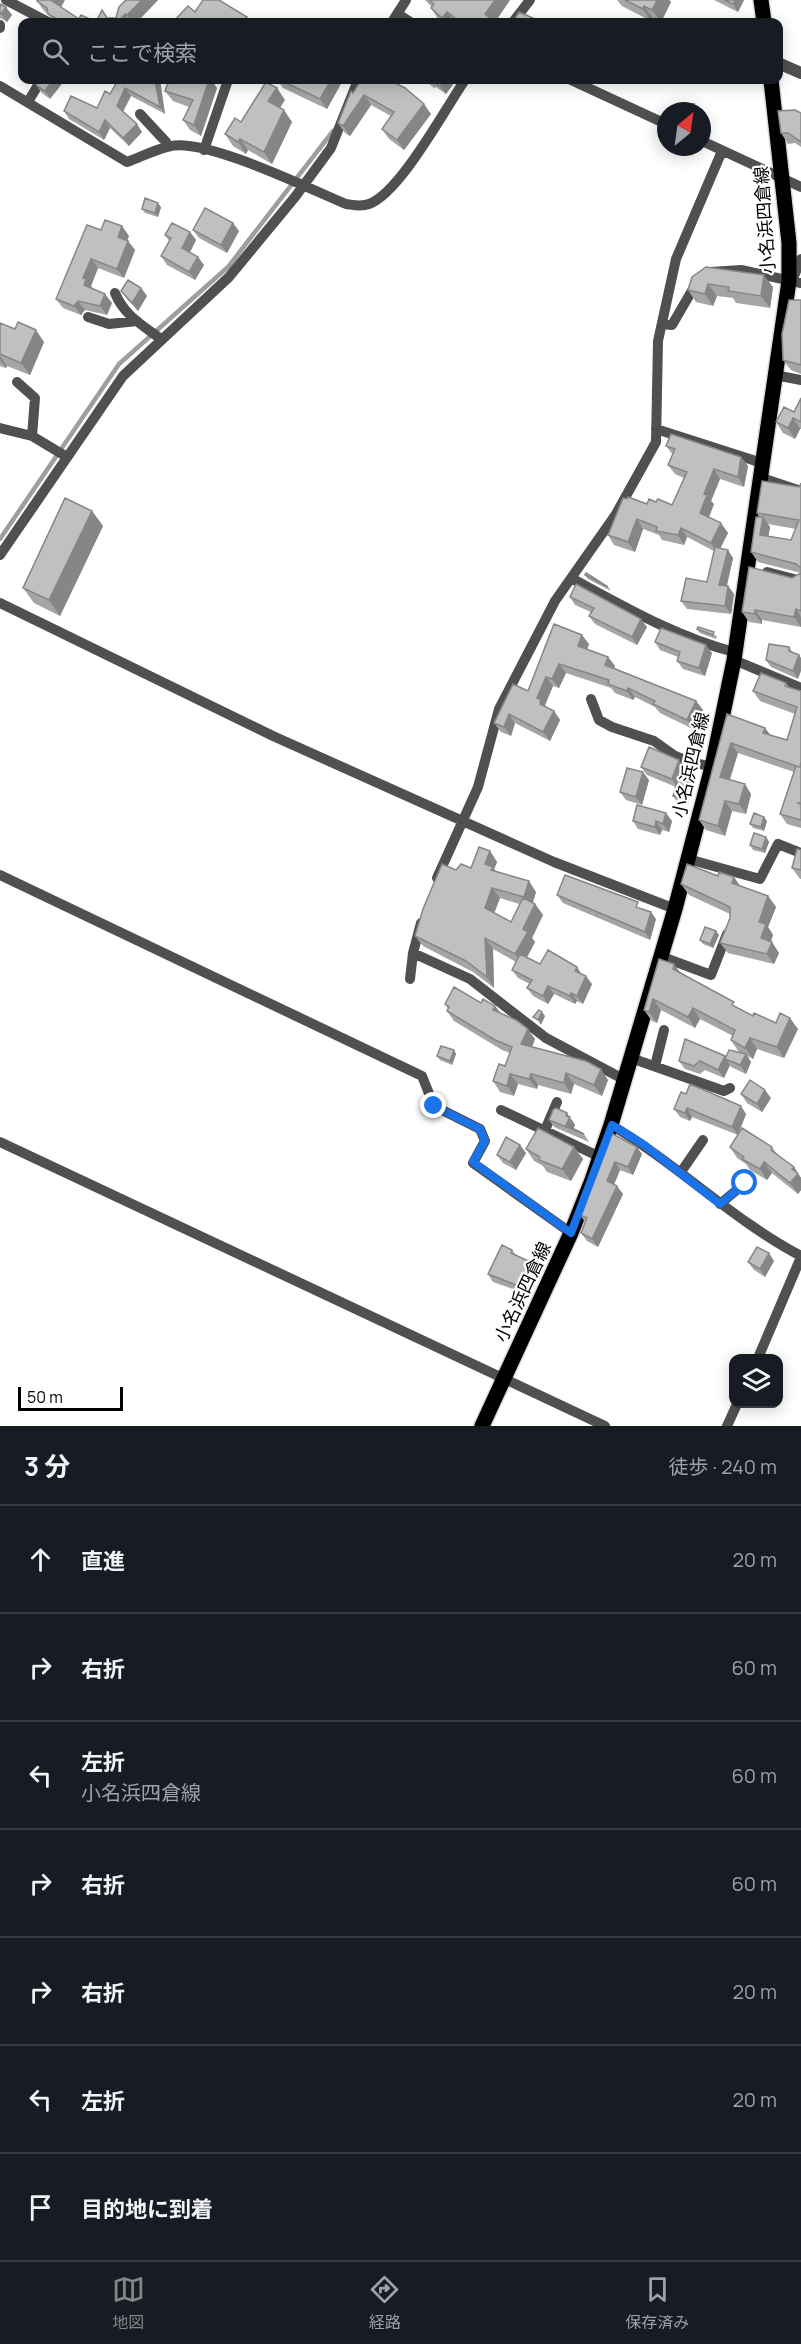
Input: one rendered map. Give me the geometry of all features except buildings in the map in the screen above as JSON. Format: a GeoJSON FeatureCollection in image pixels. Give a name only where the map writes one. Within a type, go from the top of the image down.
{"type":"FeatureCollection","features":[{"type":"Feature","properties":{"kind":"main road"},"geometry":{"type":"LineString","coordinates":[[761,0],[763,18]]}},
{"type":"Feature","properties":{"kind":"main road","name":"小名浜四倉線"},"geometry":{"type":"LineString","coordinates":[[482,1426],[571,1233],[612,1125],[675,909],[712,767],[734,656],[775,375],[794,282],[771,84]]}},
{"type":"Feature","properties":{"kind":"street"},"geometry":{"type":"LineString","coordinates":[[6,0],[37,9],[45,18]]}},
{"type":"Feature","properties":{"kind":"street"},"geometry":{"type":"LineString","coordinates":[[395,18],[406,0]]}},
{"type":"Feature","properties":{"kind":"street"},"geometry":{"type":"LineString","coordinates":[[516,18],[530,0]]}},
{"type":"Feature","properties":{"kind":"street"},"geometry":{"type":"LineString","coordinates":[[783,65],[801,73]]}},
{"type":"Feature","properties":{"kind":"street"},"geometry":{"type":"LineString","coordinates":[[28,102],[39,84]]}},
{"type":"Feature","properties":{"kind":"street"},"geometry":{"type":"LineString","coordinates":[[204,150],[227,84]]}},
{"type":"Feature","properties":{"kind":"street"},"geometry":{"type":"LineString","coordinates":[[0,555],[63,454],[155,335],[229,277],[295,197],[297,184],[331,148],[356,84]]}},
{"type":"Feature","properties":{"kind":"street"},"geometry":{"type":"LineString","coordinates":[[0,86],[127,162],[173,145],[204,150],[234,157],[346,204],[358,206],[369,204],[380,198],[399,179],[462,84]]}},
{"type":"Feature","properties":{"kind":"street"},"geometry":{"type":"LineString","coordinates":[[580,84],[657,120]]}},
{"type":"Feature","properties":{"kind":"street"},"geometry":{"type":"LineString","coordinates":[[140,114],[166,142],[167,147]]}},
{"type":"Feature","properties":{"kind":"street"},"geometry":{"type":"LineString","coordinates":[[711,146],[801,187]]}},
{"type":"Feature","properties":{"kind":"street"},"geometry":{"type":"LineString","coordinates":[[433,888],[478,787],[499,709],[555,601],[616,514],[656,442],[658,341],[676,259],[722,151]]}},
{"type":"Feature","properties":{"kind":"street"},"geometry":{"type":"LineString","coordinates":[[662,324],[672,325],[694,285],[708,272],[719,269],[741,270],[794,282],[801,260]]}},
{"type":"Feature","properties":{"kind":"street"},"geometry":{"type":"LineString","coordinates":[[115,293],[121,307],[155,335]]}},
{"type":"Feature","properties":{"kind":"street"},"geometry":{"type":"LineString","coordinates":[[88,317],[109,324],[137,321]]}},
{"type":"Feature","properties":{"kind":"street"},"geometry":{"type":"LineString","coordinates":[[775,375],[801,380]]}},
{"type":"Feature","properties":{"kind":"street"},"geometry":{"type":"LineString","coordinates":[[17,382],[35,398],[32,436]]}},
{"type":"Feature","properties":{"kind":"street"},"geometry":{"type":"LineString","coordinates":[[0,428],[32,436],[63,454]]}},
{"type":"Feature","properties":{"kind":"street"},"geometry":{"type":"LineString","coordinates":[[656,429],[761,470],[801,490]]}},
{"type":"Feature","properties":{"kind":"street"},"geometry":{"type":"LineString","coordinates":[[747,567],[801,581]]}},
{"type":"Feature","properties":{"kind":"street"},"geometry":{"type":"LineString","coordinates":[[572,578],[635,613],[801,688]]}},
{"type":"Feature","properties":{"kind":"street"},"geometry":{"type":"LineString","coordinates":[[0,603],[273,736],[554,862],[675,909]]}},
{"type":"Feature","properties":{"kind":"street"},"geometry":{"type":"LineString","coordinates":[[591,699],[599,720],[612,727],[654,741],[681,759],[712,767]]}},
{"type":"Feature","properties":{"kind":"street"},"geometry":{"type":"LineString","coordinates":[[688,859],[760,879],[778,844],[801,853]]}},
{"type":"Feature","properties":{"kind":"street"},"geometry":{"type":"LineString","coordinates":[[0,875],[422,1076],[434,1106],[480,1129],[485,1141],[473,1162],[571,1233]]}},
{"type":"Feature","properties":{"kind":"street"},"geometry":{"type":"LineString","coordinates":[[410,979],[413,952],[426,907]]}},
{"type":"Feature","properties":{"kind":"street"},"geometry":{"type":"LineString","coordinates":[[660,956],[711,975],[730,926]]}},
{"type":"Feature","properties":{"kind":"street"},"geometry":{"type":"LineString","coordinates":[[413,952],[470,979],[546,1038],[625,1080]]}},
{"type":"Feature","properties":{"kind":"street"},"geometry":{"type":"LineString","coordinates":[[655,1066],[664,1030]]}},
{"type":"Feature","properties":{"kind":"street"},"geometry":{"type":"LineString","coordinates":[[631,1058],[724,1091],[730,1088]]}},
{"type":"Feature","properties":{"kind":"street"},"geometry":{"type":"LineString","coordinates":[[545,1130],[557,1102]]}},
{"type":"Feature","properties":{"kind":"street"},"geometry":{"type":"LineString","coordinates":[[501,1110],[600,1157]]}},
{"type":"Feature","properties":{"kind":"street"},"geometry":{"type":"LineString","coordinates":[[612,1125],[681,1172],[764,1236],[801,1257],[760,1354]]}},
{"type":"Feature","properties":{"kind":"street"},"geometry":{"type":"LineString","coordinates":[[681,1172],[703,1140]]}},
{"type":"Feature","properties":{"kind":"street"},"geometry":{"type":"LineString","coordinates":[[0,1142],[605,1426]]}},
{"type":"Feature","properties":{"kind":"street"},"geometry":{"type":"LineString","coordinates":[[720,1204],[745,1183]]}},
{"type":"Feature","properties":{"kind":"street"},"geometry":{"type":"LineString","coordinates":[[727,1426],[735,1408]]}},
{"type":"Feature","properties":{"kind":"waterway"},"geometry":{"type":"LineString","coordinates":[[0,539],[119,364],[228,267],[333,131]]}},
{"type":"Feature","properties":{"kind":"route"},"geometry":{"type":"LineString","coordinates":[[434,1106],[480,1129],[485,1141],[473,1162],[515,1195],[571,1233],[612,1125],[643,1144],[720,1204],[745,1183]]}}]}
